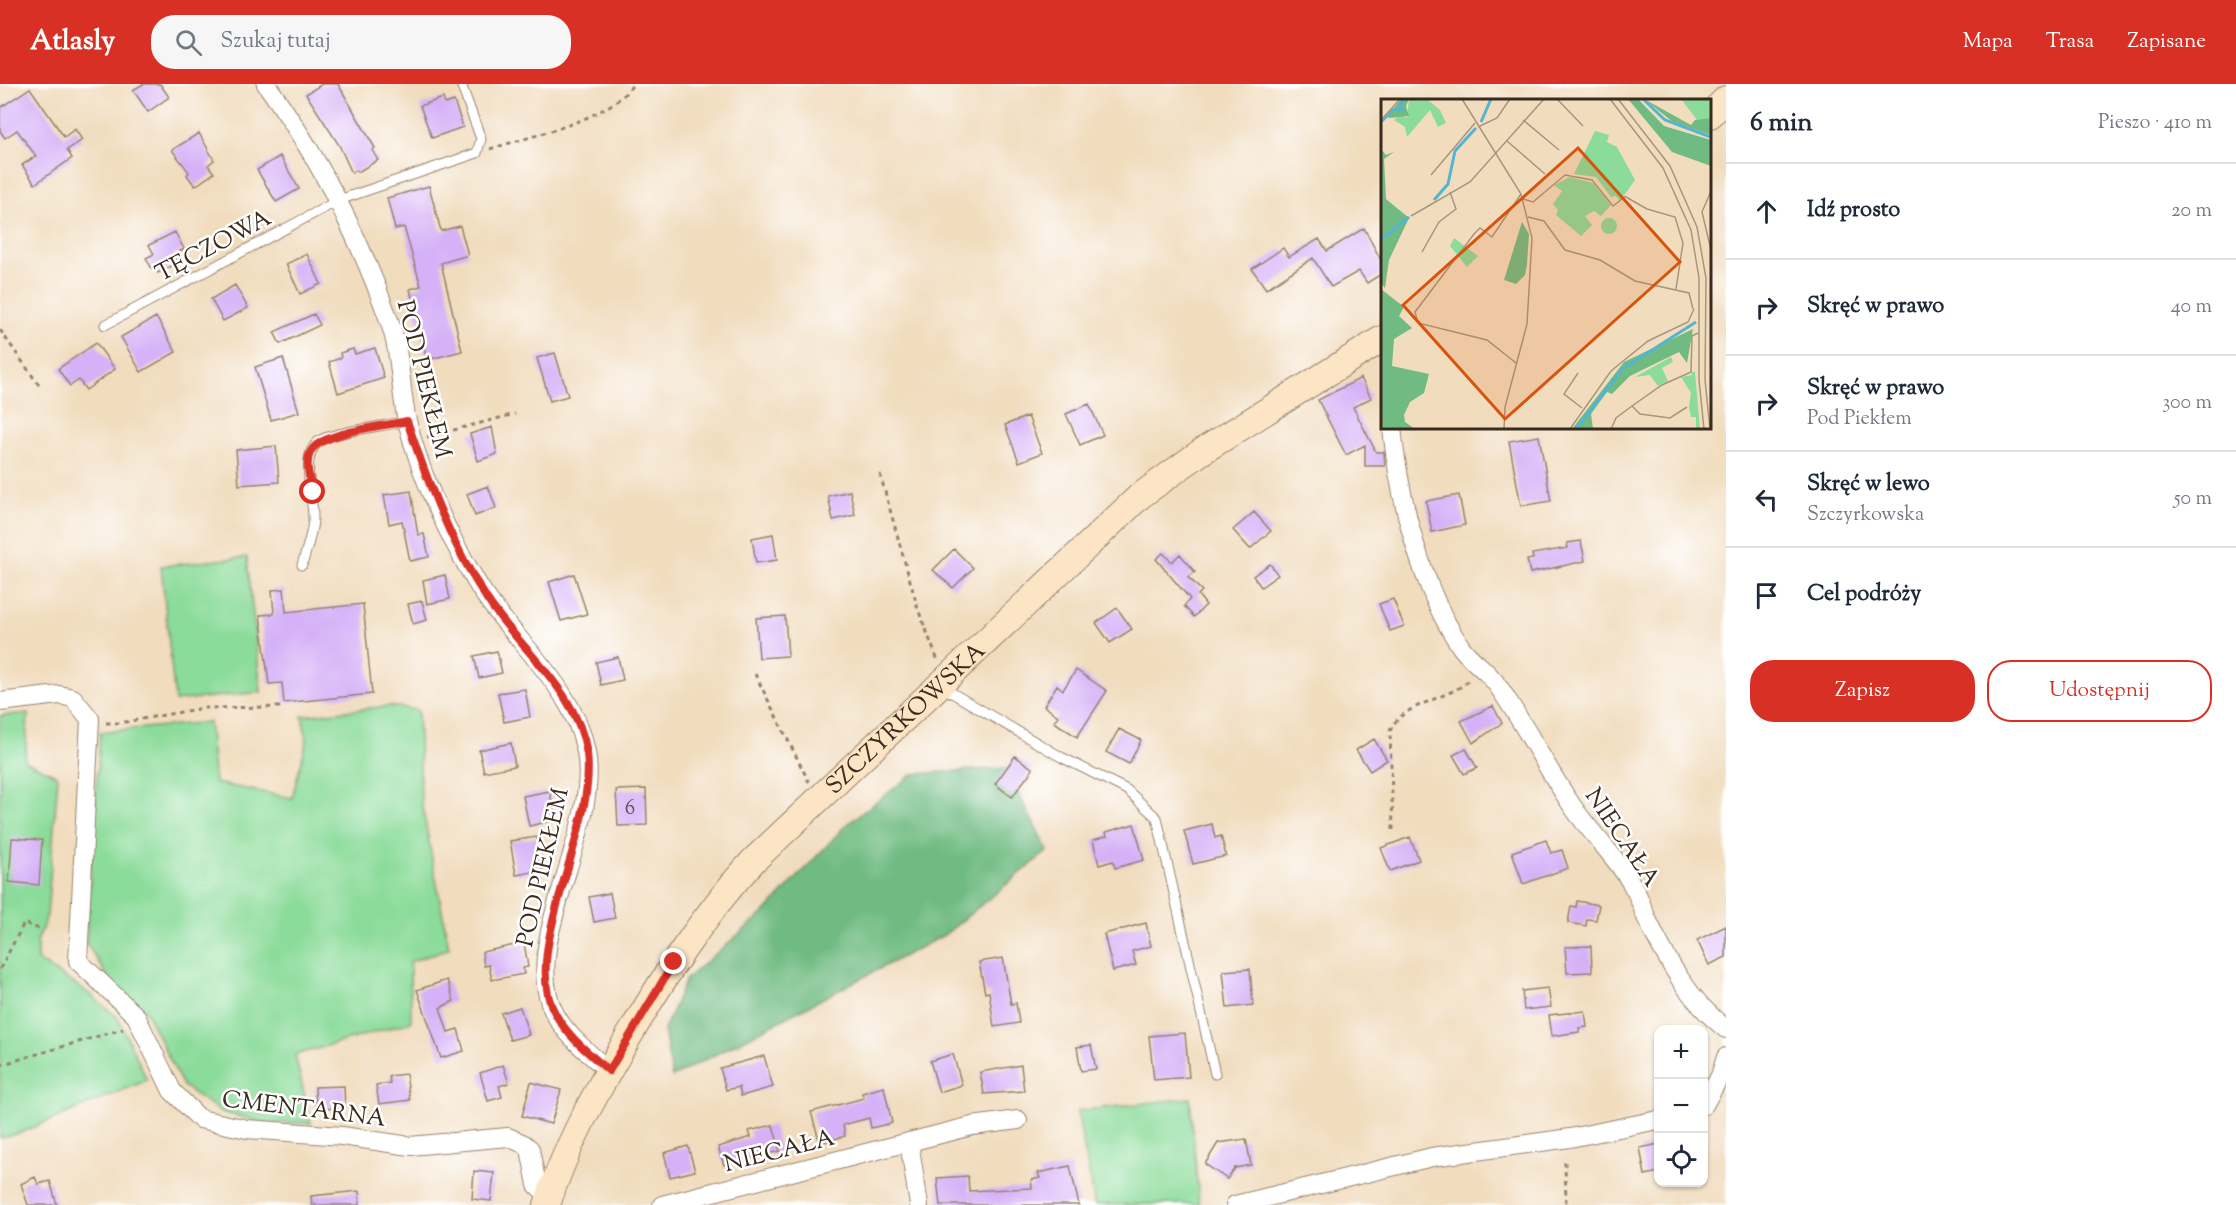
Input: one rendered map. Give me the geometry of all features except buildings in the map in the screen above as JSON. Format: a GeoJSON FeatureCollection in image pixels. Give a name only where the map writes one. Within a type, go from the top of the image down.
{"type":"FeatureCollection","features":[{"type":"Feature","properties":{"kind":"main road"},"geometry":{"type":"LineString","coordinates":[[1711,114],[1726,99]]}},
{"type":"Feature","properties":{"kind":"main road","name":"SZCZYRKOWSKA"},"geometry":{"type":"LineString","coordinates":[[548,1201],[574,1138],[609,1071],[662,981],[709,911],[759,854],[1140,495],[1201,452],[1381,340]]}},
{"type":"Feature","properties":{"kind":"street","name":"POD PIEKŁEM"},"geometry":{"type":"LineString","coordinates":[[266,84],[289,116],[339,200],[391,326],[407,421],[427,483],[467,566],[488,601],[561,691],[581,732],[587,754],[583,815],[547,947],[544,972],[547,995],[555,1014],[579,1044],[609,1071]]}},
{"type":"Feature","properties":{"kind":"street","name":"NIECAŁA"},"geometry":{"type":"LineString","coordinates":[[1392,429],[1401,490],[1415,544],[1441,608],[1460,645],[1478,667],[1497,683],[1572,805],[1635,889],[1659,942],[1691,994],[1712,1018],[1726,1029]]}},
{"type":"Feature","properties":{"kind":"street"},"geometry":{"type":"LineString","coordinates":[[0,702],[58,695],[73,698],[90,719]]}},
{"type":"Feature","properties":{"kind":"street","name":"CMENTARNA"},"geometry":{"type":"LineString","coordinates":[[90,719],[78,961],[136,1017],[172,1091],[200,1119],[247,1129],[342,1136],[410,1146],[508,1137],[525,1144],[530,1149],[537,1185],[548,1201]]}},
{"type":"Feature","properties":{"kind":"street"},"geometry":{"type":"LineString","coordinates":[[1708,1098],[1720,1076],[1726,1057]]}},
{"type":"Feature","properties":{"kind":"street","name":"NIECAŁA"},"geometry":{"type":"LineString","coordinates":[[662,1205],[972,1126],[1018,1120]]}},
{"type":"Feature","properties":{"kind":"street"},"geometry":{"type":"LineString","coordinates":[[1235,1205],[1432,1157],[1570,1138],[1654,1121]]}},
{"type":"Feature","properties":{"kind":"street"},"geometry":{"type":"LineString","coordinates":[[909,1142],[919,1205]]}},
{"type":"Feature","properties":{"kind":"lane"},"geometry":{"type":"LineString","coordinates":[[461,84],[481,139],[477,153]]}},
{"type":"Feature","properties":{"kind":"lane","name":"TĘCZOWA"},"geometry":{"type":"LineString","coordinates":[[105,325],[339,200],[477,153]]}},
{"type":"Feature","properties":{"kind":"lane"},"geometry":{"type":"LineString","coordinates":[[302,565],[313,522],[313,492],[307,465],[311,450],[323,439],[407,421]]}},
{"type":"Feature","properties":{"kind":"lane"},"geometry":{"type":"LineString","coordinates":[[943,683],[1061,757],[1127,790],[1157,818],[1215,1074]]}},
{"type":"Feature","properties":{"kind":"path"},"geometry":{"type":"LineString","coordinates":[[477,153],[598,113],[616,104],[633,84]]}},
{"type":"Feature","properties":{"kind":"path"},"geometry":{"type":"LineString","coordinates":[[0,330],[41,388]]}},
{"type":"Feature","properties":{"kind":"path"},"geometry":{"type":"LineString","coordinates":[[414,440],[515,414]]}},
{"type":"Feature","properties":{"kind":"path"},"geometry":{"type":"LineString","coordinates":[[880,474],[918,609],[943,683]]}},
{"type":"Feature","properties":{"kind":"path"},"geometry":{"type":"LineString","coordinates":[[1393,830],[1390,731],[1393,722],[1401,715],[1458,689],[1468,681],[1478,667]]}},
{"type":"Feature","properties":{"kind":"path"},"geometry":{"type":"LineString","coordinates":[[755,674],[818,798]]}},
{"type":"Feature","properties":{"kind":"path"},"geometry":{"type":"LineString","coordinates":[[90,719],[120,723],[203,708],[281,707]]}},
{"type":"Feature","properties":{"kind":"path"},"geometry":{"type":"LineString","coordinates":[[0,969],[24,923],[42,930]]}},
{"type":"Feature","properties":{"kind":"path"},"geometry":{"type":"LineString","coordinates":[[0,1065],[123,1029]]}},
{"type":"Feature","properties":{"kind":"path"},"geometry":{"type":"LineString","coordinates":[[1565,1162],[1566,1205]]}},
{"type":"Feature","properties":{"kind":"green space"},"geometry":{"type":"Polygon","coordinates":[[[247,557],[261,692],[175,701],[161,566],[247,557]]]}},
{"type":"Feature","properties":{"kind":"green space"},"geometry":{"type":"Polygon","coordinates":[[[389,706],[418,710],[421,800],[449,948],[410,962],[411,1022],[295,1055],[311,1123],[266,1123],[222,1112],[183,1086],[145,1010],[116,991],[86,942],[100,732],[209,722],[215,783],[292,798],[307,740],[302,716],[389,706]]]}},
{"type":"Feature","properties":{"kind":"green space"},"geometry":{"type":"Polygon","coordinates":[[[28,713],[25,761],[58,776],[47,915],[37,942],[37,960],[87,992],[118,1018],[147,1080],[20,1133],[0,1138],[0,716],[28,713]]]}},
{"type":"Feature","properties":{"kind":"green space"},"geometry":{"type":"Polygon","coordinates":[[[1005,768],[1048,851],[944,935],[672,1077],[664,1030],[686,979],[765,912],[846,825],[913,774],[1005,768]]]}},
{"type":"Feature","properties":{"kind":"green space"},"geometry":{"type":"Polygon","coordinates":[[[1190,1098],[1199,1204],[1095,1205],[1077,1111],[1190,1098]]]}},
{"type":"Feature","properties":{"kind":"route"},"geometry":{"type":"LineString","coordinates":[[313,492],[307,465],[311,450],[323,439],[407,421],[427,483],[467,566],[488,601],[561,691],[572,711],[587,754],[583,815],[573,858],[554,916],[544,972],[547,995],[564,1029],[609,1071],[674,962]]}}]}
